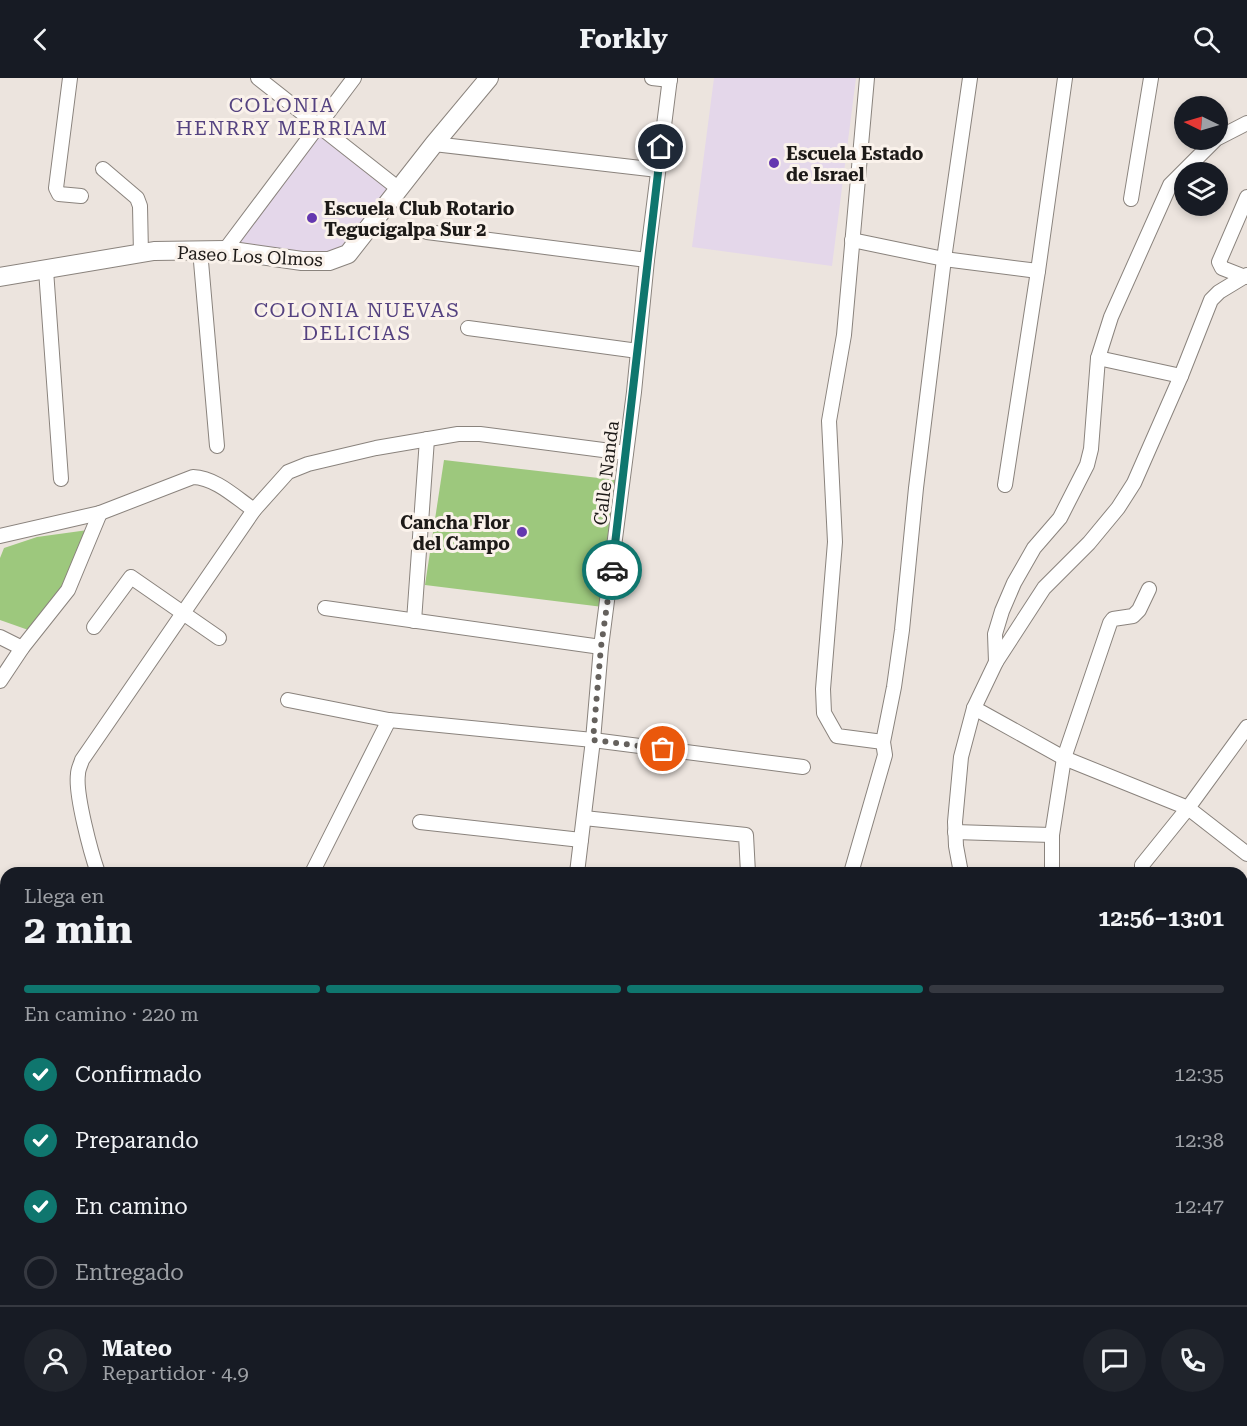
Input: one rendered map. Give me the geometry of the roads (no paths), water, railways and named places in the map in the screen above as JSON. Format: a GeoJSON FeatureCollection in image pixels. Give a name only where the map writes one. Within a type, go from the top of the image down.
{"type":"FeatureCollection","features":[{"type":"Feature","properties":{"kind":"street"},"geometry":{"type":"LineString","coordinates":[[70,78],[56,188],[59,194],[81,196]]}},
{"type":"Feature","properties":{"kind":"street"},"geometry":{"type":"LineString","coordinates":[[258,78],[399,189]]}},
{"type":"Feature","properties":{"kind":"street"},"geometry":{"type":"LineString","coordinates":[[225,250],[354,78]]}},
{"type":"Feature","properties":{"kind":"street","name":"Paseo Los Olmos"},"geometry":{"type":"LineString","coordinates":[[0,277],[154,251],[225,250],[302,261],[329,261],[348,254],[489,78]]}},
{"type":"Feature","properties":{"kind":"street"},"geometry":{"type":"LineString","coordinates":[[652,78],[670,79]]}},
{"type":"Feature","properties":{"kind":"street"},"geometry":{"type":"LineString","coordinates":[[867,78],[844,335],[830,421],[830,472],[835,519],[830,616],[823,689],[824,713],[837,736],[883,742]]}},
{"type":"Feature","properties":{"kind":"street"},"geometry":{"type":"LineString","coordinates":[[852,867],[885,755],[883,742],[902,630],[916,488],[944,259],[970,78]]}},
{"type":"Feature","properties":{"kind":"street"},"geometry":{"type":"LineString","coordinates":[[1005,485],[1065,78]]}},
{"type":"Feature","properties":{"kind":"street"},"geometry":{"type":"LineString","coordinates":[[1131,199],[1151,78]]}},
{"type":"Feature","properties":{"kind":"street","name":"Calle Nanda"},"geometry":{"type":"LineString","coordinates":[[578,867],[593,740],[601,647],[670,79]]}},
{"type":"Feature","properties":{"kind":"street"},"geometry":{"type":"LineString","coordinates":[[1228,133],[1247,123]]}},
{"type":"Feature","properties":{"kind":"street"},"geometry":{"type":"LineString","coordinates":[[434,144],[658,170]]}},
{"type":"Feature","properties":{"kind":"street"},"geometry":{"type":"LineString","coordinates":[[996,662],[995,634],[1014,583],[1034,548],[1060,518],[1087,465],[1091,449],[1098,358],[1110,317],[1170,185],[1205,150]]}},
{"type":"Feature","properties":{"kind":"street"},"geometry":{"type":"LineString","coordinates":[[103,169],[137,198],[140,206],[141,254]]}},
{"type":"Feature","properties":{"kind":"street"},"geometry":{"type":"LineString","coordinates":[[1246,276],[1222,268],[1219,262],[1247,197]]}},
{"type":"Feature","properties":{"kind":"street"},"geometry":{"type":"LineString","coordinates":[[427,232],[647,260]]}},
{"type":"Feature","properties":{"kind":"street"},"geometry":{"type":"LineString","coordinates":[[852,240],[944,259],[1038,271]]}},
{"type":"Feature","properties":{"kind":"street"},"geometry":{"type":"LineString","coordinates":[[200,250],[217,446]]}},
{"type":"Feature","properties":{"kind":"street"},"geometry":{"type":"LineString","coordinates":[[46,270],[61,479]]}},
{"type":"Feature","properties":{"kind":"street"},"geometry":{"type":"LineString","coordinates":[[960,867],[955,832],[961,757],[974,708],[996,662],[1044,588],[1089,543],[1118,508],[1134,483],[1181,376],[1211,300],[1219,292],[1246,276]]}},
{"type":"Feature","properties":{"kind":"street"},"geometry":{"type":"LineString","coordinates":[[468,328],[638,351]]}},
{"type":"Feature","properties":{"kind":"street"},"geometry":{"type":"LineString","coordinates":[[1098,358],[1181,376]]}},
{"type":"Feature","properties":{"kind":"street"},"geometry":{"type":"LineString","coordinates":[[96,867],[90,852],[78,788],[78,774],[82,760],[254,510],[288,472],[308,464],[376,447],[458,434],[480,434],[626,453]]}},
{"type":"Feature","properties":{"kind":"street"},"geometry":{"type":"LineString","coordinates":[[414,621],[427,439]]}},
{"type":"Feature","properties":{"kind":"street"},"geometry":{"type":"LineString","coordinates":[[0,536],[100,513],[193,477],[212,481],[254,510]]}},
{"type":"Feature","properties":{"kind":"street"},"geometry":{"type":"LineString","coordinates":[[0,681],[22,648],[68,590],[100,513]]}},
{"type":"Feature","properties":{"kind":"street"},"geometry":{"type":"LineString","coordinates":[[94,627],[131,577],[219,638]]}},
{"type":"Feature","properties":{"kind":"street"},"geometry":{"type":"LineString","coordinates":[[1052,867],[1052,834],[1064,758],[1110,623],[1113,619],[1133,616],[1139,610],[1149,589]]}},
{"type":"Feature","properties":{"kind":"street"},"geometry":{"type":"LineString","coordinates":[[325,608],[601,647]]}},
{"type":"Feature","properties":{"kind":"street"},"geometry":{"type":"LineString","coordinates":[[0,637],[22,648]]}},
{"type":"Feature","properties":{"kind":"street"},"geometry":{"type":"LineString","coordinates":[[288,700],[389,720],[593,740],[803,767]]}},
{"type":"Feature","properties":{"kind":"street"},"geometry":{"type":"LineString","coordinates":[[974,708],[1064,758],[1188,808],[1247,854]]}},
{"type":"Feature","properties":{"kind":"street"},"geometry":{"type":"LineString","coordinates":[[315,867],[389,720]]}},
{"type":"Feature","properties":{"kind":"street"},"geometry":{"type":"LineString","coordinates":[[1142,867],[1247,727]]}},
{"type":"Feature","properties":{"kind":"street"},"geometry":{"type":"LineString","coordinates":[[584,818],[746,835],[748,867]]}},
{"type":"Feature","properties":{"kind":"street"},"geometry":{"type":"LineString","coordinates":[[420,822],[581,840]]}},
{"type":"Feature","properties":{"kind":"street"},"geometry":{"type":"LineString","coordinates":[[955,832],[1052,834]]}},
{"type":"Feature","properties":{"kind":"place","name":"Escuela Estado de Israel"},"geometry":{"type":"Point","coordinates":[774,163]}},
{"type":"Feature","properties":{"kind":"place","name":"Escuela Club Rotario Tegucigalpa Sur 2"},"geometry":{"type":"Point","coordinates":[312,218]}},
{"type":"Feature","properties":{"kind":"place","name":"Cancha Flor del Campo"},"geometry":{"type":"Point","coordinates":[522,532]}},
{"type":"Feature","properties":{"kind":"district","name":"COLONIA HENRRY MERRIAM"},"geometry":{"type":"Point","coordinates":[282,116]}},
{"type":"Feature","properties":{"kind":"district","name":"COLONIA NUEVAS DELICIAS"},"geometry":{"type":"Point","coordinates":[357,322]}}]}
